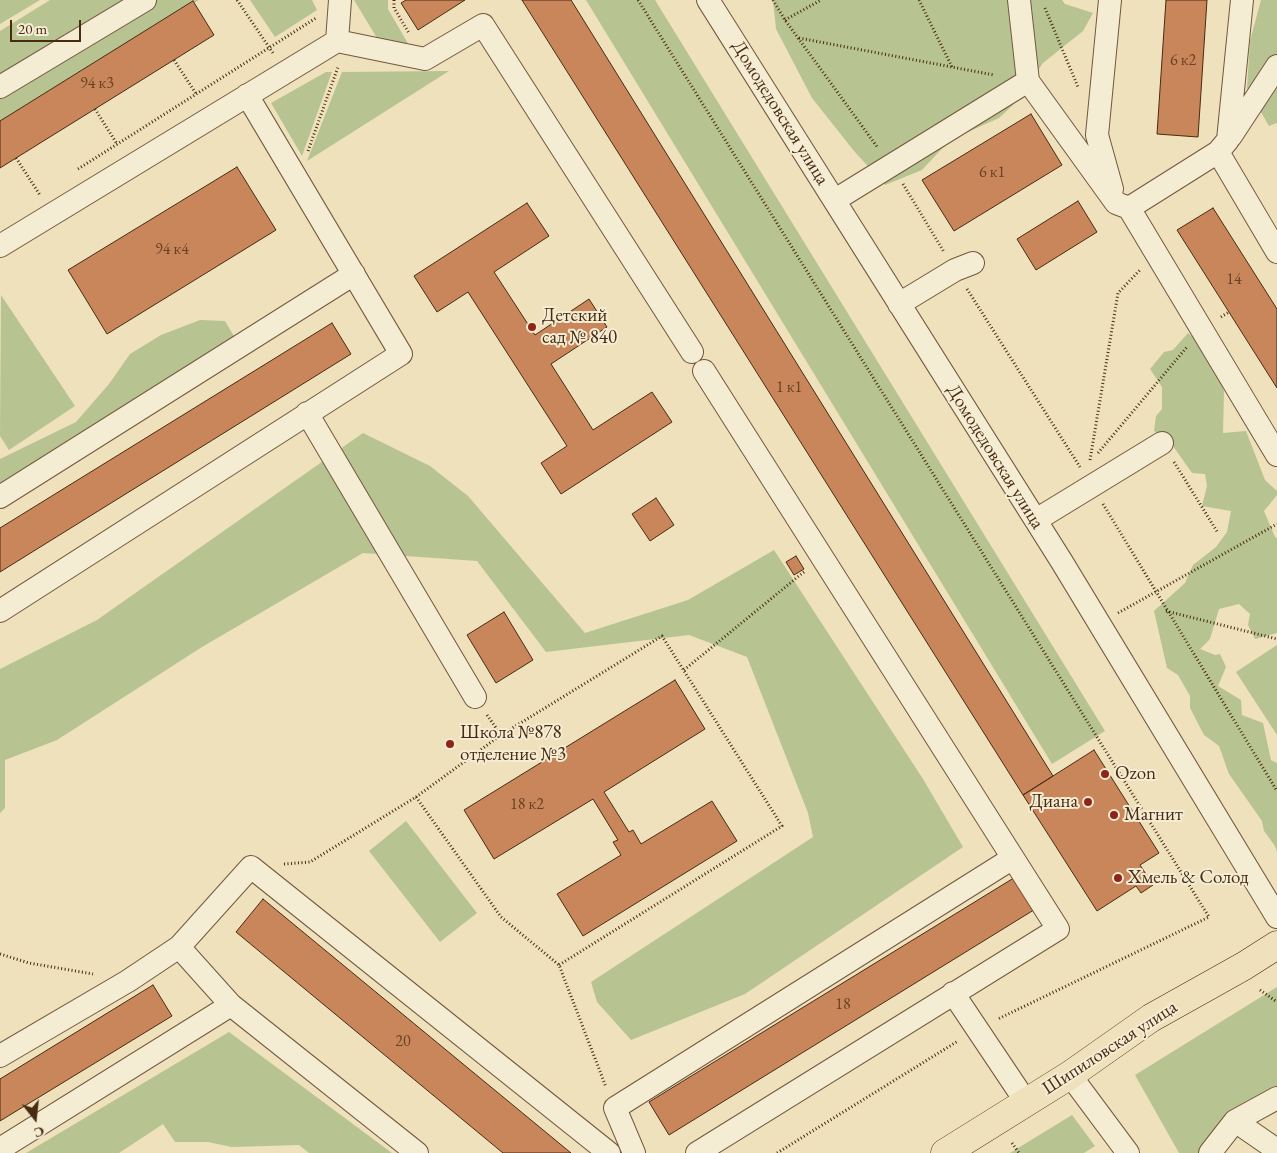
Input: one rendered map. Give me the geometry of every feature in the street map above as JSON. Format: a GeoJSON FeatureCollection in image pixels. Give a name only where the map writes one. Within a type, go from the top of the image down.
{"type":"FeatureCollection","features":[{"type":"Feature","properties":{"kind":"main road","name":"Шипиловская улица"},"geometry":{"type":"LineString","coordinates":[[946,1153],[1070,1076],[1151,1018],[1277,946]]}},
{"type":"Feature","properties":{"kind":"street"},"geometry":{"type":"LineString","coordinates":[[0,87],[145,0]]}},
{"type":"Feature","properties":{"kind":"street","name":"Домодедовская улица"},"geometry":{"type":"LineString","coordinates":[[708,0],[1100,623],[1277,916]]}},
{"type":"Feature","properties":{"kind":"street"},"geometry":{"type":"LineString","coordinates":[[1019,0],[1028,81],[1123,206],[1156,253],[1277,455]]}},
{"type":"Feature","properties":{"kind":"street"},"geometry":{"type":"LineString","coordinates":[[1110,0],[1097,135],[1123,206]]}},
{"type":"Feature","properties":{"kind":"street"},"geometry":{"type":"LineString","coordinates":[[1242,0],[1223,146],[1277,252]]}},
{"type":"Feature","properties":{"kind":"street"},"geometry":{"type":"LineString","coordinates":[[340,1],[342,42]]}},
{"type":"Feature","properties":{"kind":"street"},"geometry":{"type":"LineString","coordinates":[[0,246],[286,71],[342,42],[425,59],[483,25],[692,352]]}},
{"type":"Feature","properties":{"kind":"street"},"geometry":{"type":"LineString","coordinates":[[1123,206],[1223,146],[1277,66]]}},
{"type":"Feature","properties":{"kind":"street"},"geometry":{"type":"LineString","coordinates":[[835,200],[1028,81]]}},
{"type":"Feature","properties":{"kind":"street"},"geometry":{"type":"LineString","coordinates":[[0,611],[401,354],[247,95]]}},
{"type":"Feature","properties":{"kind":"street"},"geometry":{"type":"LineString","coordinates":[[899,304],[964,266]]}},
{"type":"Feature","properties":{"kind":"street"},"geometry":{"type":"LineString","coordinates":[[0,497],[354,274]]}},
{"type":"Feature","properties":{"kind":"street"},"geometry":{"type":"LineString","coordinates":[[697,1153],[1058,929],[704,371]]}},
{"type":"Feature","properties":{"kind":"street"},"geometry":{"type":"LineString","coordinates":[[308,413],[475,698]]}},
{"type":"Feature","properties":{"kind":"street"},"geometry":{"type":"LineString","coordinates":[[1036,520],[1162,443]]}},
{"type":"Feature","properties":{"kind":"street"},"geometry":{"type":"LineString","coordinates":[[634,1153],[615,1108],[1013,858]]}},
{"type":"Feature","properties":{"kind":"street"},"geometry":{"type":"LineString","coordinates":[[0,1056],[128,980],[179,947],[251,867],[609,1153]]}},
{"type":"Feature","properties":{"kind":"street"},"geometry":{"type":"LineString","coordinates":[[179,947],[231,1005],[417,1153]]}},
{"type":"Feature","properties":{"kind":"street"},"geometry":{"type":"LineString","coordinates":[[953,993],[1026,1102]]}},
{"type":"Feature","properties":{"kind":"street"},"geometry":{"type":"LineString","coordinates":[[0,1150],[231,1005]]}},
{"type":"Feature","properties":{"kind":"street"},"geometry":{"type":"LineString","coordinates":[[1070,1076],[1128,1153]]}},
{"type":"Feature","properties":{"kind":"street"},"geometry":{"type":"LineString","coordinates":[[1210,1153],[1235,1121],[1277,1098]]}},
{"type":"Feature","properties":{"kind":"street"},"geometry":{"type":"LineString","coordinates":[[1235,1121],[1277,1150]]}},
{"type":"Feature","properties":{"kind":"path"},"geometry":{"type":"LineString","coordinates":[[237,0],[286,71]]}},
{"type":"Feature","properties":{"kind":"path"},"geometry":{"type":"LineString","coordinates":[[638,0],[1209,917]]}},
{"type":"Feature","properties":{"kind":"path"},"geometry":{"type":"LineString","coordinates":[[773,0],[798,38],[964,266],[1166,611],[1277,791]]}},
{"type":"Feature","properties":{"kind":"path"},"geometry":{"type":"LineString","coordinates":[[786,20],[821,0]]}},
{"type":"Feature","properties":{"kind":"path"},"geometry":{"type":"LineString","coordinates":[[919,0],[953,67]]}},
{"type":"Feature","properties":{"kind":"path"},"geometry":{"type":"LineString","coordinates":[[1042,0],[1079,90]]}},
{"type":"Feature","properties":{"kind":"path"},"geometry":{"type":"LineString","coordinates":[[70,174],[340,1]]}},
{"type":"Feature","properties":{"kind":"path"},"geometry":{"type":"LineString","coordinates":[[798,38],[1028,81]]}},
{"type":"Feature","properties":{"kind":"path"},"geometry":{"type":"LineString","coordinates":[[297,179],[342,42]]}},
{"type":"Feature","properties":{"kind":"path"},"geometry":{"type":"LineString","coordinates":[[174,60],[197,94],[210,118]]}},
{"type":"Feature","properties":{"kind":"path"},"geometry":{"type":"LineString","coordinates":[[95,109],[131,166]]}},
{"type":"Feature","properties":{"kind":"path"},"geometry":{"type":"LineString","coordinates":[[16,158],[52,214]]}},
{"type":"Feature","properties":{"kind":"path"},"geometry":{"type":"LineString","coordinates":[[39,194],[46,189]]}},
{"type":"Feature","properties":{"kind":"path"},"geometry":{"type":"LineString","coordinates":[[1156,253],[1118,294],[1089,463],[1202,330],[1228,312]]}},
{"type":"Feature","properties":{"kind":"path"},"geometry":{"type":"LineString","coordinates":[[1162,443],[1218,533]]}},
{"type":"Feature","properties":{"kind":"path"},"geometry":{"type":"LineString","coordinates":[[1100,623],[1277,524]]}},
{"type":"Feature","properties":{"kind":"path"},"geometry":{"type":"LineString","coordinates":[[684,670],[821,558]]}},
{"type":"Feature","properties":{"kind":"path"},"geometry":{"type":"LineString","coordinates":[[1166,611],[1277,639]]}},
{"type":"Feature","properties":{"kind":"path"},"geometry":{"type":"LineString","coordinates":[[251,867],[310,862],[416,797],[501,735],[662,636],[782,826],[560,965]]}},
{"type":"Feature","properties":{"kind":"path"},"geometry":{"type":"LineString","coordinates":[[416,797],[501,917],[560,965],[593,1057],[615,1108]]}},
{"type":"Feature","properties":{"kind":"path"},"geometry":{"type":"LineString","coordinates":[[0,954],[29,963],[128,980]]}},
{"type":"Feature","properties":{"kind":"path"},"geometry":{"type":"LineString","coordinates":[[1260,990],[1277,1002]]}},
{"type":"Feature","properties":{"kind":"path"},"geometry":{"type":"LineString","coordinates":[[1012,1143],[1019,1153]]}},
{"type":"Feature","properties":{"kind":"green space"},"geometry":{"type":"Polygon","coordinates":[[[0,0],[40,0],[0,24],[0,0]]]}},
{"type":"Feature","properties":{"kind":"green space"},"geometry":{"type":"Polygon","coordinates":[[[50,0],[199,0],[0,121],[0,31],[50,0]]]}},
{"type":"Feature","properties":{"kind":"green space"},"geometry":{"type":"Polygon","coordinates":[[[250,0],[312,0],[317,10],[275,37],[250,0]]]}},
{"type":"Feature","properties":{"kind":"green space"},"geometry":{"type":"Polygon","coordinates":[[[354,0],[388,0],[388,9],[410,47],[380,43],[354,0]]]}},
{"type":"Feature","properties":{"kind":"green space"},"geometry":{"type":"Polygon","coordinates":[[[586,0],[655,0],[1105,731],[1052,764],[586,0]]]}},
{"type":"Feature","properties":{"kind":"green space"},"geometry":{"type":"Polygon","coordinates":[[[773,0],[1062,0],[1065,4],[1093,13],[1083,31],[1043,63],[1013,105],[999,118],[950,140],[922,170],[885,185],[854,151],[812,98],[776,29],[773,0]]]}},
{"type":"Feature","properties":{"kind":"green space"},"geometry":{"type":"Polygon","coordinates":[[[1261,0],[1277,0],[1277,123],[1269,126],[1247,88],[1250,41],[1261,0]]]}},
{"type":"Feature","properties":{"kind":"green space"},"geometry":{"type":"Polygon","coordinates":[[[449,71],[307,161],[342,72],[449,71]]]}},
{"type":"Feature","properties":{"kind":"green space"},"geometry":{"type":"Polygon","coordinates":[[[326,72],[332,72],[302,156],[271,103],[326,72]]]}},
{"type":"Feature","properties":{"kind":"green space"},"geometry":{"type":"Polygon","coordinates":[[[1,295],[75,406],[9,450],[0,436],[1,295]]]}},
{"type":"Feature","properties":{"kind":"green space"},"geometry":{"type":"Polygon","coordinates":[[[200,320],[225,321],[235,338],[0,484],[0,459],[76,422],[109,384],[130,354],[161,335],[200,320]]]}},
{"type":"Feature","properties":{"kind":"green space"},"geometry":{"type":"Polygon","coordinates":[[[1188,333],[1204,347],[1224,391],[1223,433],[1246,431],[1265,480],[1277,491],[1277,495],[1264,511],[1277,538],[1277,633],[1255,639],[1248,625],[1250,614],[1239,604],[1219,609],[1210,639],[1200,649],[1215,655],[1220,654],[1226,667],[1218,686],[1241,700],[1242,715],[1263,723],[1271,760],[1277,763],[1277,852],[1264,831],[1262,821],[1229,774],[1219,746],[1204,735],[1190,708],[1190,696],[1178,675],[1167,668],[1154,611],[1185,583],[1193,565],[1216,547],[1227,532],[1231,511],[1202,506],[1207,486],[1205,474],[1192,473],[1168,439],[1154,431],[1156,416],[1162,409],[1162,387],[1150,369],[1164,352],[1173,350],[1188,333]]]}},
{"type":"Feature","properties":{"kind":"green space"},"geometry":{"type":"Polygon","coordinates":[[[363,433],[430,466],[468,496],[585,633],[688,600],[774,550],[923,779],[963,847],[745,994],[631,1040],[597,1002],[591,982],[813,837],[808,813],[747,657],[689,635],[546,652],[477,561],[363,553],[202,647],[57,740],[5,760],[5,808],[0,813],[0,669],[97,620],[363,433]]]}},
{"type":"Feature","properties":{"kind":"green space"},"geometry":{"type":"Polygon","coordinates":[[[1277,645],[1277,735],[1236,672],[1277,645]]]}},
{"type":"Feature","properties":{"kind":"green space"},"geometry":{"type":"Polygon","coordinates":[[[406,821],[477,913],[440,942],[369,851],[406,821]]]}},
{"type":"Feature","properties":{"kind":"green space"},"geometry":{"type":"Polygon","coordinates":[[[1277,987],[1277,1092],[1205,1153],[1179,1153],[1135,1075],[1277,987]]]}},
{"type":"Feature","properties":{"kind":"green space"},"geometry":{"type":"Polygon","coordinates":[[[229,1032],[392,1153],[309,1153],[299,1145],[232,1147],[208,1142],[175,1142],[163,1124],[119,1153],[26,1153],[229,1032]]]}},
{"type":"Feature","properties":{"kind":"green space"},"geometry":{"type":"Polygon","coordinates":[[[1072,1115],[1095,1146],[1084,1153],[1010,1153],[1072,1115]]]}},
{"type":"Feature","properties":{"kind":"building"},"geometry":{"type":"Polygon","coordinates":[[[406,0],[465,0],[418,30],[401,3],[406,0]]]}},
{"type":"Feature","properties":{"kind":"building"},"geometry":{"type":"Polygon","coordinates":[[[522,0],[571,0],[1053,776],[1023,795],[522,0]]]}},
{"type":"Feature","properties":{"kind":"building"},"geometry":{"type":"Polygon","coordinates":[[[1166,0],[1207,0],[1198,137],[1157,134],[1166,0]]]}},
{"type":"Feature","properties":{"kind":"building"},"geometry":{"type":"Polygon","coordinates":[[[193,1],[214,35],[0,168],[0,121],[193,1]]]}},
{"type":"Feature","properties":{"kind":"building"},"geometry":{"type":"Polygon","coordinates":[[[1031,114],[1062,165],[954,231],[922,180],[1031,114]]]}},
{"type":"Feature","properties":{"kind":"building"},"geometry":{"type":"Polygon","coordinates":[[[237,167],[276,230],[107,334],[68,270],[237,167]]]}},
{"type":"Feature","properties":{"kind":"building"},"geometry":{"type":"Polygon","coordinates":[[[1078,201],[1097,232],[1036,270],[1017,239],[1078,201]]]}},
{"type":"Feature","properties":{"kind":"building"},"geometry":{"type":"Polygon","coordinates":[[[527,203],[549,236],[494,272],[535,335],[589,299],[607,327],[551,364],[593,430],[652,392],[672,422],[561,494],[541,463],[567,446],[468,292],[437,312],[414,276],[527,203]]]}},
{"type":"Feature","properties":{"kind":"building"},"geometry":{"type":"Polygon","coordinates":[[[1213,208],[1277,309],[1277,388],[1177,230],[1213,208]]]}},
{"type":"Feature","properties":{"kind":"building"},"geometry":{"type":"Polygon","coordinates":[[[332,323],[351,354],[0,572],[0,528],[332,323]]]}},
{"type":"Feature","properties":{"kind":"building"},"geometry":{"type":"Polygon","coordinates":[[[656,498],[674,525],[650,541],[632,514],[656,498]]]}},
{"type":"Feature","properties":{"kind":"building"},"geometry":{"type":"Polygon","coordinates":[[[796,556],[804,569],[794,575],[786,562],[796,556]]]}},
{"type":"Feature","properties":{"kind":"building"},"geometry":{"type":"Polygon","coordinates":[[[504,612],[533,660],[496,683],[467,635],[504,612]]]}},
{"type":"Feature","properties":{"kind":"building"},"geometry":{"type":"Polygon","coordinates":[[[675,680],[705,729],[604,792],[629,832],[633,830],[641,844],[712,801],[737,841],[583,936],[557,894],[621,855],[613,842],[618,840],[593,799],[494,859],[464,810],[675,680]]]}},
{"type":"Feature","properties":{"kind":"building"},"geometry":{"type":"Polygon","coordinates":[[[1094,750],[1159,853],[1140,865],[1153,885],[1141,893],[1136,886],[1097,911],[1023,795],[1094,750]]]}},
{"type":"Feature","properties":{"kind":"building"},"geometry":{"type":"Polygon","coordinates":[[[1017,876],[1037,908],[669,1135],[649,1102],[1017,876]]]}},
{"type":"Feature","properties":{"kind":"building"},"geometry":{"type":"Polygon","coordinates":[[[263,899],[571,1153],[503,1153],[236,932],[263,899]]]}},
{"type":"Feature","properties":{"kind":"building"},"geometry":{"type":"Polygon","coordinates":[[[153,985],[172,1016],[0,1121],[0,1079],[153,985]]]}},
{"type":"Feature","properties":{"kind":"place","name":"Детский сад № 840"},"geometry":{"type":"Point","coordinates":[532,327]}},
{"type":"Feature","properties":{"kind":"place","name":"Школа №878 отделение №3"},"geometry":{"type":"Point","coordinates":[450,744]}},
{"type":"Feature","properties":{"kind":"place","name":"Ozon"},"geometry":{"type":"Point","coordinates":[1105,774]}},
{"type":"Feature","properties":{"kind":"place","name":"Диана"},"geometry":{"type":"Point","coordinates":[1088,802]}},
{"type":"Feature","properties":{"kind":"place","name":"Магнит"},"geometry":{"type":"Point","coordinates":[1114,815]}},
{"type":"Feature","properties":{"kind":"place","name":"Хмель & Солод"},"geometry":{"type":"Point","coordinates":[1118,878]}}]}
